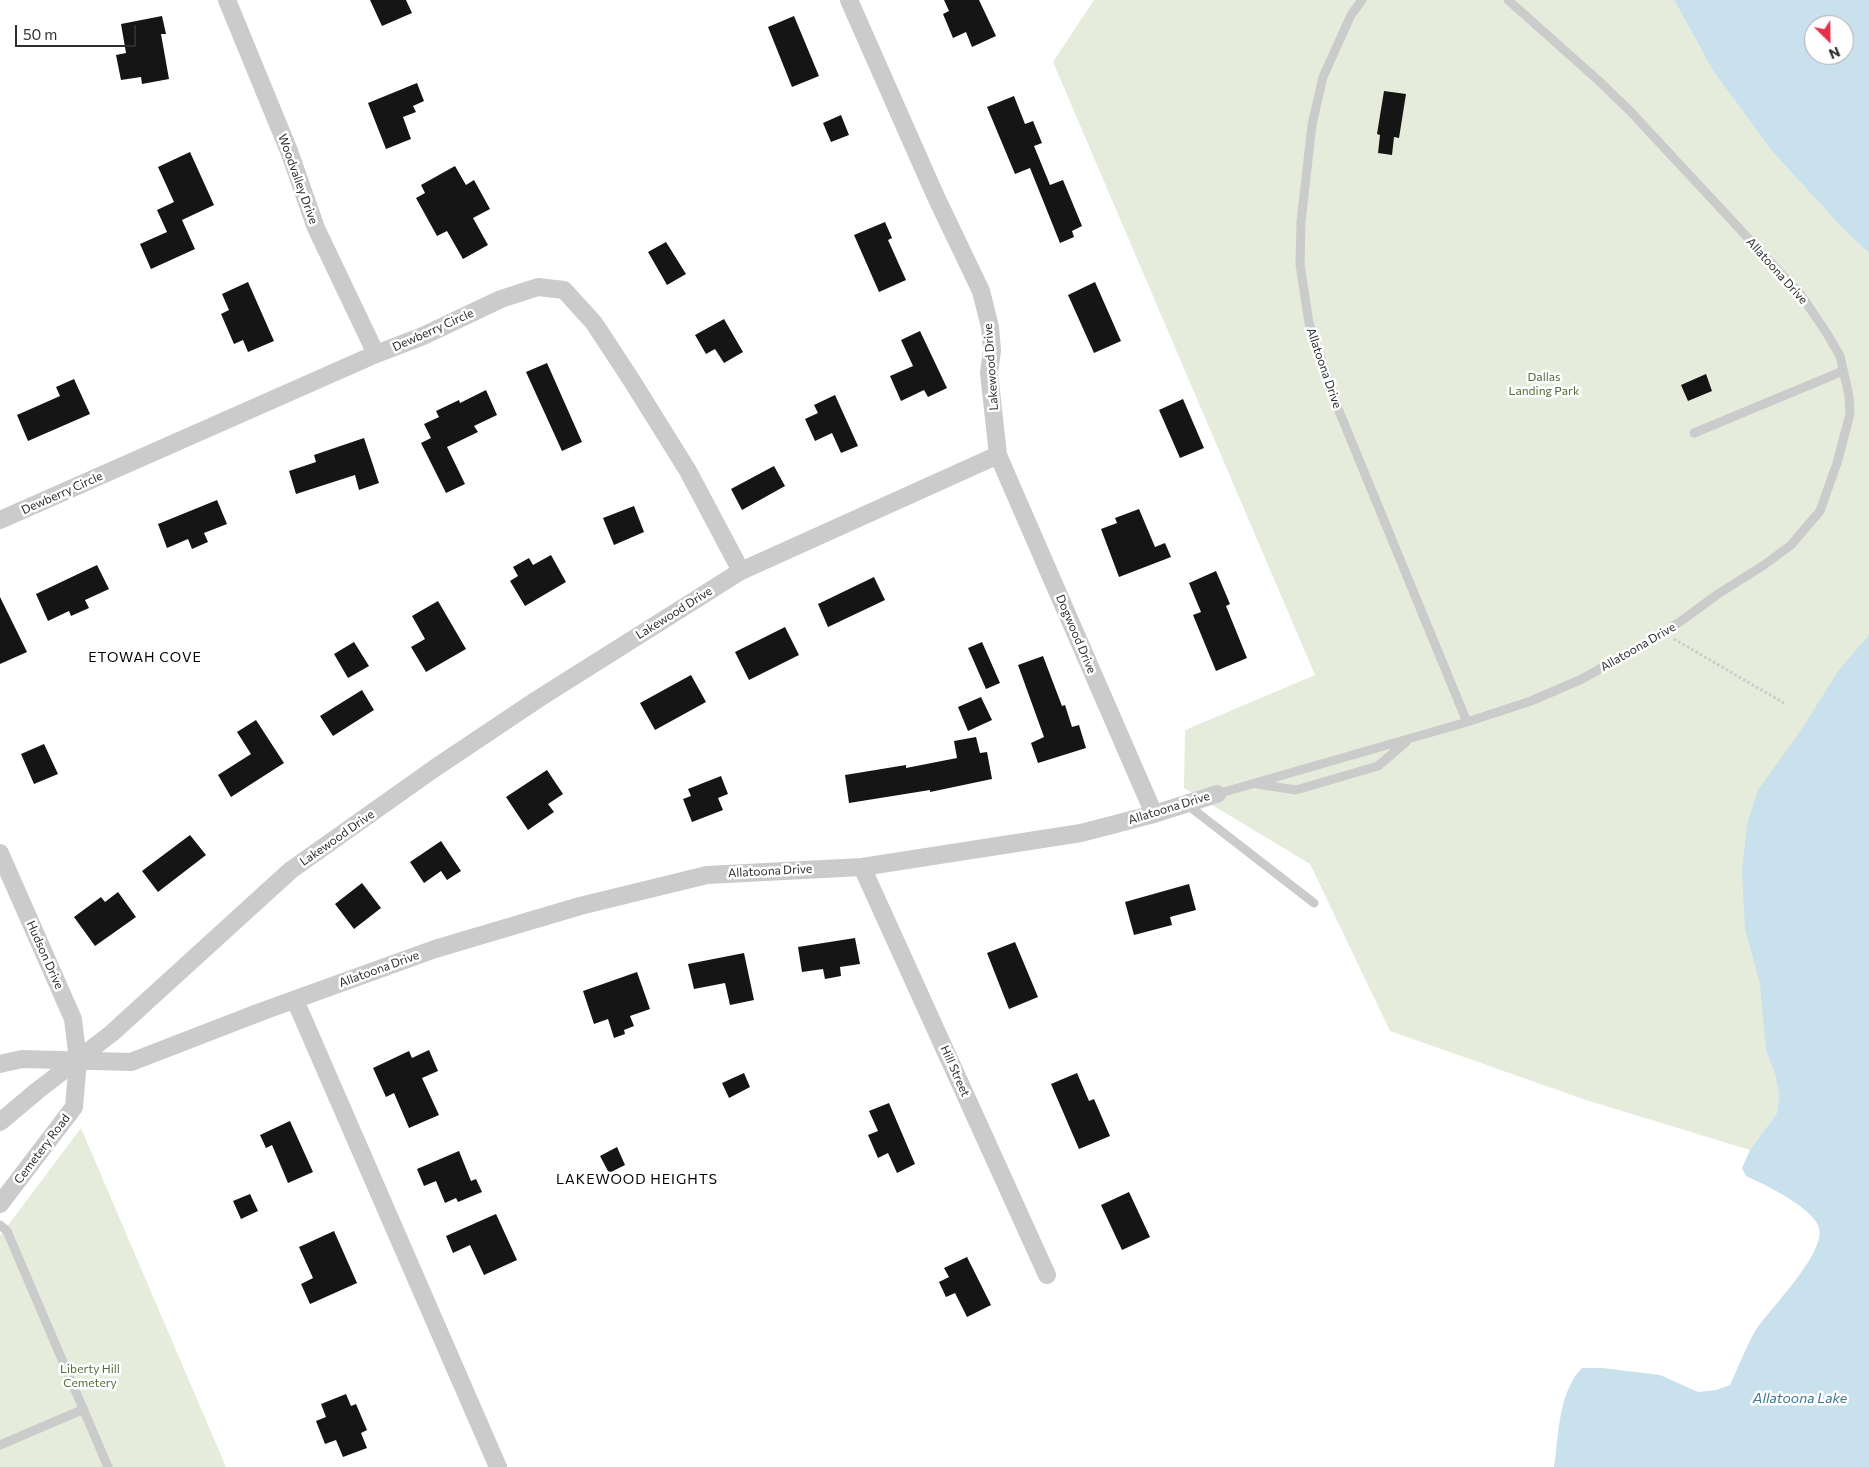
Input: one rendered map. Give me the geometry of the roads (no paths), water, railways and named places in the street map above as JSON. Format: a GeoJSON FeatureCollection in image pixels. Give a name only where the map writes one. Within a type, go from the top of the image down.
{"type":"FeatureCollection","features":[{"type":"Feature","properties":{"kind":"street","name":"Woodvalley Drive"},"geometry":{"type":"LineString","coordinates":[[227,0],[289,152],[316,228],[376,354]]}},
{"type":"Feature","properties":{"kind":"street","name":"Lakewood Drive"},"geometry":{"type":"LineString","coordinates":[[0,1122],[112,1033],[292,870],[435,768],[538,699],[741,571],[998,455],[989,374],[992,350],[990,327],[981,291],[936,196],[849,0]]}},
{"type":"Feature","properties":{"kind":"street","name":"Dewberry Circle"},"geometry":{"type":"LineString","coordinates":[[0,520],[376,354],[423,336],[500,299],[538,287],[564,290],[594,323],[688,471],[741,571]]}},
{"type":"Feature","properties":{"kind":"street","name":"Dogwood Drive"},"geometry":{"type":"LineString","coordinates":[[998,455],[1154,814]]}},
{"type":"Feature","properties":{"kind":"street","name":"Allatoona Drive"},"geometry":{"type":"LineString","coordinates":[[0,1064],[22,1059],[131,1062],[444,946],[580,906],[707,875],[862,866],[1082,833],[1154,814],[1217,794]]}},
{"type":"Feature","properties":{"kind":"street","name":"Hudson Drive"},"geometry":{"type":"LineString","coordinates":[[0,853],[73,1019],[78,1060]]}},
{"type":"Feature","properties":{"kind":"street","name":"Hill Street"},"geometry":{"type":"LineString","coordinates":[[862,866],[1047,1275]]}},
{"type":"Feature","properties":{"kind":"street"},"geometry":{"type":"LineString","coordinates":[[295,1000],[498,1467]]}},
{"type":"Feature","properties":{"kind":"street","name":"Cemetery Road"},"geometry":{"type":"LineString","coordinates":[[0,1204],[74,1107],[78,1060]]}},
{"type":"Feature","properties":{"kind":"lane","name":"Allatoona Drive"},"geometry":{"type":"LineString","coordinates":[[1362,0],[1351,15],[1323,77],[1312,125],[1301,221],[1300,264],[1309,323],[1339,411],[1467,722]]}},
{"type":"Feature","properties":{"kind":"lane","name":"Allatoona Drive"},"geometry":{"type":"LineString","coordinates":[[1217,794],[1254,783],[1296,790],[1378,766],[1409,739],[1531,701],[1582,679],[1663,633],[1718,594],[1764,565],[1791,545],[1820,510],[1837,463],[1850,414],[1849,396],[1840,356],[1801,295],[1630,111],[1599,80],[1508,0]]}},
{"type":"Feature","properties":{"kind":"lane"},"geometry":{"type":"LineString","coordinates":[[1694,433],[1843,371]]}},
{"type":"Feature","properties":{"kind":"lane"},"geometry":{"type":"LineString","coordinates":[[1254,783],[1409,739]]}},
{"type":"Feature","properties":{"kind":"lane"},"geometry":{"type":"LineString","coordinates":[[1184,803],[1314,903]]}},
{"type":"Feature","properties":{"kind":"lane"},"geometry":{"type":"LineString","coordinates":[[0,1225],[7,1231],[108,1467]]}},
{"type":"Feature","properties":{"kind":"lane"},"geometry":{"type":"LineString","coordinates":[[0,1445],[84,1410]]}},
{"type":"Feature","properties":{"kind":"water"},"geometry":{"type":"Polygon","coordinates":[[[1674,0],[1869,0],[1869,253],[1846,232],[1770,149],[1712,69],[1674,0]]]}},
{"type":"Feature","properties":{"kind":"water","name":"Allatoona Lake"},"geometry":{"type":"Polygon","coordinates":[[[1869,635],[1869,1467],[1554,1467],[1564,1402],[1568,1389],[1582,1368],[1602,1368],[1660,1375],[1698,1392],[1716,1390],[1730,1385],[1754,1333],[1805,1267],[1819,1239],[1819,1228],[1815,1220],[1808,1213],[1787,1198],[1746,1176],[1742,1168],[1750,1150],[1777,1113],[1779,1095],[1775,1074],[1766,1051],[1760,984],[1745,929],[1742,872],[1747,824],[1758,790],[1795,739],[1839,670],[1869,635]]]}},
{"type":"Feature","properties":{"kind":"district","name":"ETOWAH COVE"},"geometry":{"type":"Point","coordinates":[145,657]}},
{"type":"Feature","properties":{"kind":"district","name":"LAKEWOOD HEIGHTS"},"geometry":{"type":"Point","coordinates":[637,1179]}},
{"type":"Feature","properties":{"kind":"park label","name":"Dallas Landing Park"},"geometry":{"type":"Point","coordinates":[1544,384]}},
{"type":"Feature","properties":{"kind":"park label","name":"Liberty Hill Cemetery"},"geometry":{"type":"Point","coordinates":[90,1376]}}]}
